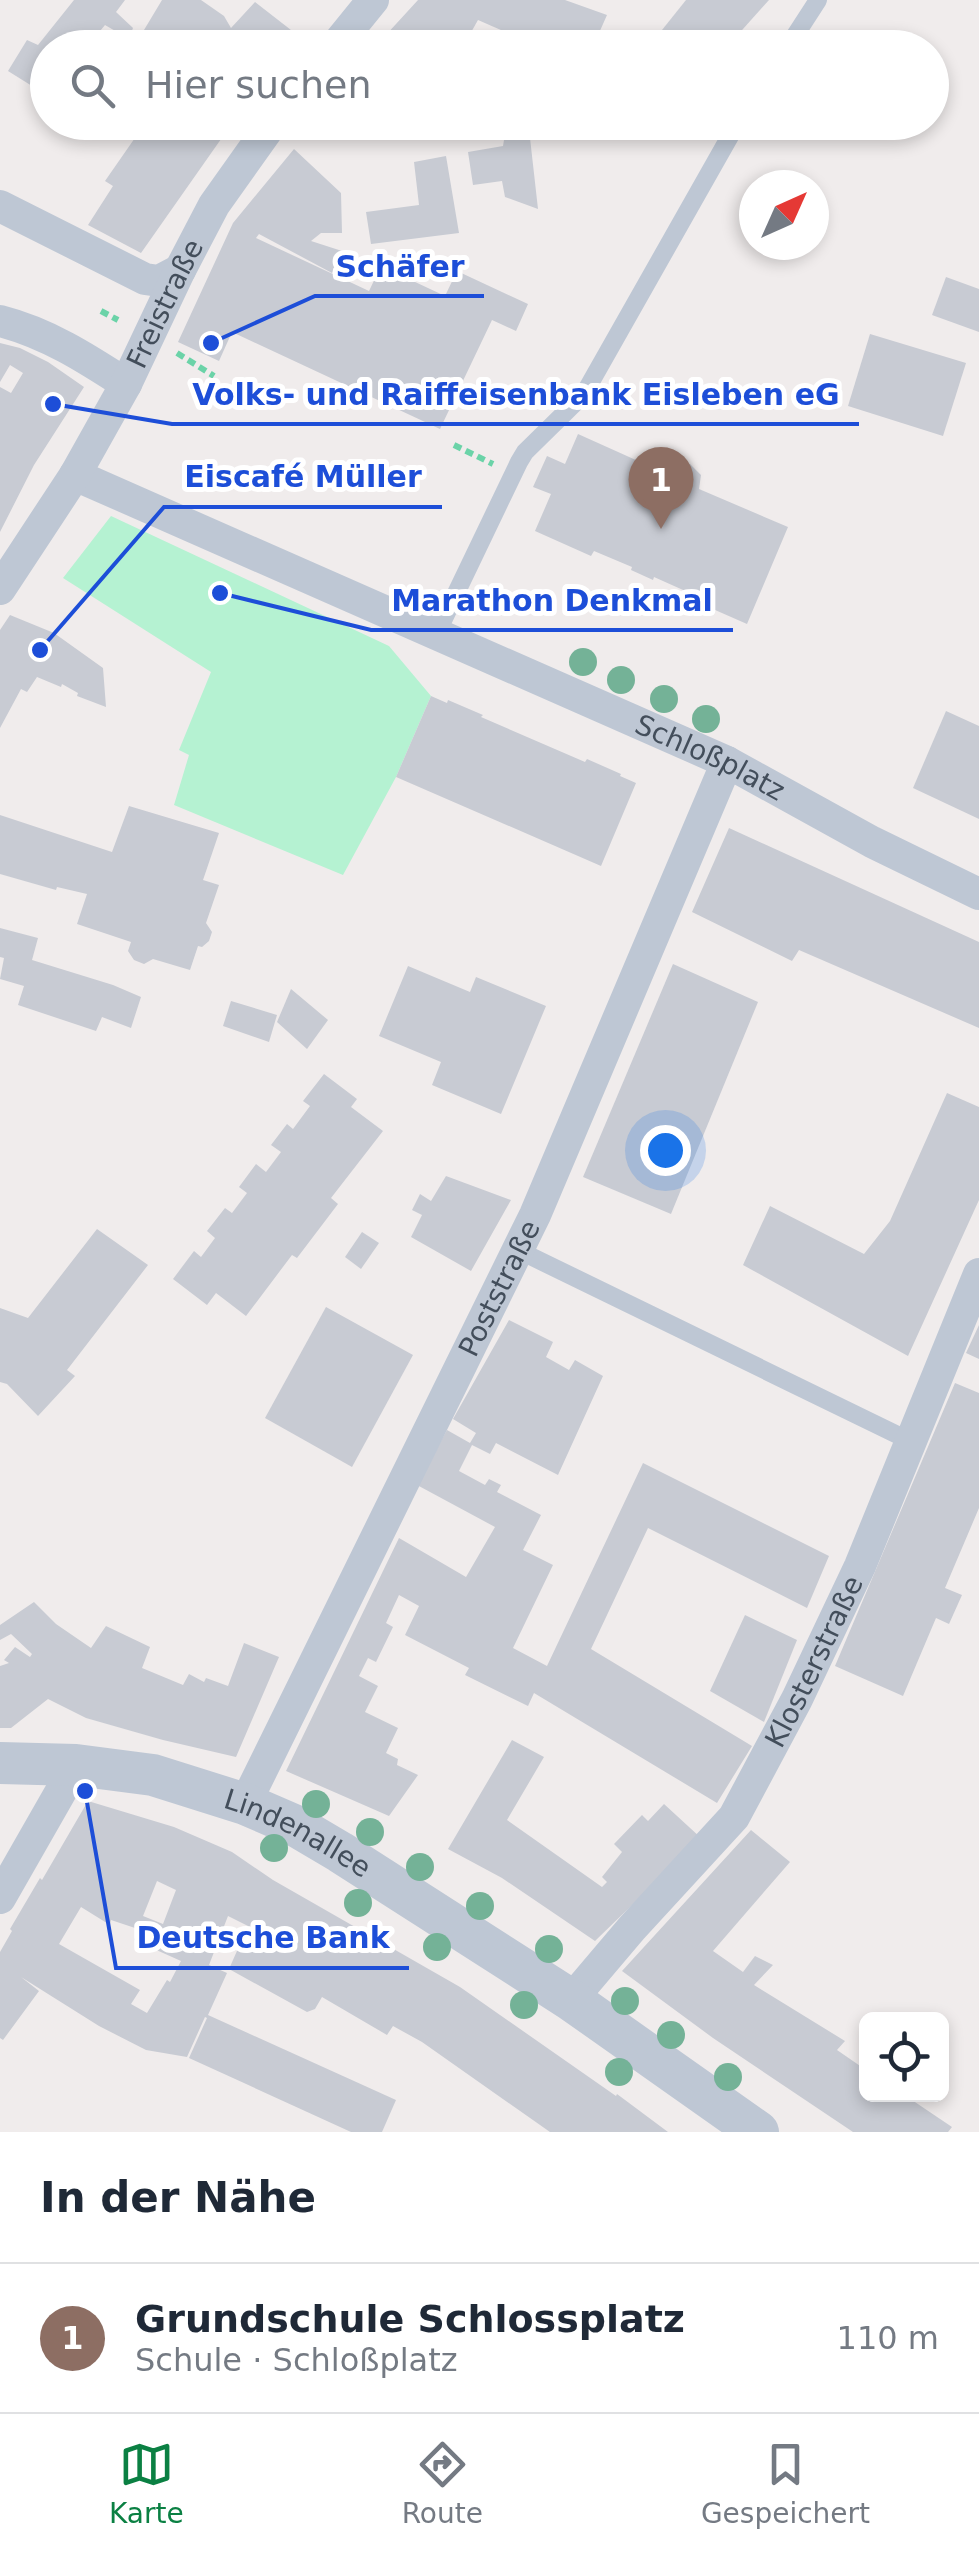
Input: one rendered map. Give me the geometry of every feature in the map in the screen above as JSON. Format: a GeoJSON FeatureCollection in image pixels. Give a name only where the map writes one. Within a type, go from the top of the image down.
{"type":"FeatureCollection","features":[{"type":"Feature","properties":{"kind":"street"},"geometry":{"type":"LineString","coordinates":[[349,30],[373,0]]}},
{"type":"Feature","properties":{"kind":"street","name":"Freistraße"},"geometry":{"type":"LineString","coordinates":[[0,589],[75,475],[126,384],[214,206],[260,140]]}},
{"type":"Feature","properties":{"kind":"street"},"geometry":{"type":"LineString","coordinates":[[0,206],[146,279],[159,282],[180,270]]}},
{"type":"Feature","properties":{"kind":"street"},"geometry":{"type":"LineString","coordinates":[[0,321],[60,343],[126,384]]}},
{"type":"Feature","properties":{"kind":"street","name":"Schloßplatz"},"geometry":{"type":"LineString","coordinates":[[75,475],[727,762],[872,842],[979,894]]}},
{"type":"Feature","properties":{"kind":"street","name":"Poststraße"},"geometry":{"type":"LineString","coordinates":[[245,1804],[535,1214],[727,762]]}},
{"type":"Feature","properties":{"kind":"street","name":"Klosterstraße"},"geometry":{"type":"LineString","coordinates":[[570,2000],[734,1817],[798,1699],[860,1566],[979,1274]]}},
{"type":"Feature","properties":{"kind":"street","name":"Lindenallee"},"geometry":{"type":"LineString","coordinates":[[0,1763],[76,1765],[153,1775],[245,1804],[296,1826],[570,2000],[750,2130]]}},
{"type":"Feature","properties":{"kind":"street"},"geometry":{"type":"LineString","coordinates":[[0,1898],[76,1765]]}},
{"type":"Feature","properties":{"kind":"lane"},"geometry":{"type":"LineString","coordinates":[[799,30],[818,0]]}},
{"type":"Feature","properties":{"kind":"lane"},"geometry":{"type":"LineString","coordinates":[[436,633],[525,452],[590,385],[728,140]]}},
{"type":"Feature","properties":{"kind":"lane"},"geometry":{"type":"LineString","coordinates":[[518,1250],[910,1442]]}},
{"type":"Feature","properties":{"kind":"path"},"geometry":{"type":"LineString","coordinates":[[454,445],[513,474]]}},
{"type":"Feature","properties":{"kind":"green space"},"geometry":{"type":"Polygon","coordinates":[[[111,516],[389,646],[431,696],[396,777],[343,875],[174,805],[189,755],[179,750],[211,672],[63,578],[111,516]]]}},
{"type":"Feature","properties":{"kind":"building"},"geometry":{"type":"Polygon","coordinates":[[[74,0],[125,0],[116,12],[133,28],[114,30],[105,25],[101,30],[50,30],[74,0]]]}},
{"type":"Feature","properties":{"kind":"building"},"geometry":{"type":"Polygon","coordinates":[[[162,0],[201,0],[224,16],[231,28],[255,2],[291,30],[144,30],[162,0]]]}},
{"type":"Feature","properties":{"kind":"building"},"geometry":{"type":"Polygon","coordinates":[[[418,0],[565,0],[607,15],[600,30],[501,30],[478,20],[472,30],[390,30],[418,0]]]}},
{"type":"Feature","properties":{"kind":"building"},"geometry":{"type":"Polygon","coordinates":[[[686,0],[769,0],[742,30],[662,30],[686,0]]]}},
{"type":"Feature","properties":{"kind":"building"},"geometry":{"type":"Polygon","coordinates":[[[27,40],[30,41],[30,85],[8,71],[27,40]]]}},
{"type":"Feature","properties":{"kind":"building"},"geometry":{"type":"Polygon","coordinates":[[[133,140],[220,140],[141,253],[88,225],[113,186],[105,181],[133,140]]]}},
{"type":"Feature","properties":{"kind":"building"},"geometry":{"type":"Polygon","coordinates":[[[504,140],[530,140],[538,209],[505,197],[502,181],[473,185],[468,152],[503,146],[504,140]]]}},
{"type":"Feature","properties":{"kind":"building"},"geometry":{"type":"Polygon","coordinates":[[[294,149],[341,193],[342,233],[321,233],[311,241],[342,251],[332,273],[259,234],[256,238],[369,291],[381,266],[445,296],[457,271],[528,304],[516,331],[492,320],[440,429],[232,332],[219,361],[178,342],[233,223],[294,149]]]}},
{"type":"Feature","properties":{"kind":"building"},"geometry":{"type":"Polygon","coordinates":[[[446,156],[459,233],[371,244],[366,212],[419,205],[414,162],[446,156]]]}},
{"type":"Feature","properties":{"kind":"building"},"geometry":{"type":"Polygon","coordinates":[[[946,277],[979,289],[979,332],[932,315],[946,277]]]}},
{"type":"Feature","properties":{"kind":"building"},"geometry":{"type":"Polygon","coordinates":[[[870,334],[966,363],[943,436],[848,406],[870,334]]]}},
{"type":"Feature","properties":{"kind":"building"},"geometry":{"type":"Polygon","coordinates":[[[0,343],[48,362],[84,387],[34,465],[0,532],[0,387],[11,393],[23,373],[10,365],[0,382],[0,343]]]}},
{"type":"Feature","properties":{"kind":"building"},"geometry":{"type":"Polygon","coordinates":[[[578,434],[667,474],[679,464],[690,464],[701,475],[699,489],[788,527],[747,624],[690,599],[692,594],[631,570],[632,567],[594,551],[591,556],[535,531],[551,494],[533,487],[547,456],[565,464],[578,434]]]}},
{"type":"Feature","properties":{"kind":"building"},"geometry":{"type":"Polygon","coordinates":[[[10,615],[54,633],[103,668],[106,707],[77,696],[62,684],[61,687],[37,677],[27,692],[21,689],[0,728],[0,630],[10,615]]]}},
{"type":"Feature","properties":{"kind":"building"},"geometry":{"type":"Polygon","coordinates":[[[431,696],[636,783],[601,866],[396,777],[431,696]]]}},
{"type":"Feature","properties":{"kind":"building"},"geometry":{"type":"Polygon","coordinates":[[[946,711],[979,726],[979,819],[913,788],[946,711]]]}},
{"type":"Feature","properties":{"kind":"building"},"geometry":{"type":"Polygon","coordinates":[[[129,806],[219,833],[203,880],[219,885],[206,923],[212,932],[209,941],[198,946],[190,970],[153,959],[144,964],[134,960],[128,951],[131,942],[77,924],[87,894],[57,887],[56,890],[0,874],[0,815],[112,852],[129,806]]]}},
{"type":"Feature","properties":{"kind":"building"},"geometry":{"type":"Polygon","coordinates":[[[729,828],[979,942],[979,1028],[799,950],[792,961],[692,912],[729,828]]]}},
{"type":"Feature","properties":{"kind":"building"},"geometry":{"type":"Polygon","coordinates":[[[0,928],[38,938],[32,960],[141,997],[131,1028],[102,1017],[96,1031],[18,1005],[24,986],[0,979],[4,958],[0,957],[0,928]]]}},
{"type":"Feature","properties":{"kind":"building"},"geometry":{"type":"Polygon","coordinates":[[[673,964],[758,1002],[671,1214],[583,1177],[673,964]]]}},
{"type":"Feature","properties":{"kind":"building"},"geometry":{"type":"Polygon","coordinates":[[[408,966],[470,992],[476,977],[546,1006],[501,1114],[432,1085],[441,1062],[379,1036],[408,966]]]}},
{"type":"Feature","properties":{"kind":"building"},"geometry":{"type":"Polygon","coordinates":[[[291,989],[328,1020],[307,1049],[277,1022],[291,989]]]}},
{"type":"Feature","properties":{"kind":"building"},"geometry":{"type":"Polygon","coordinates":[[[231,1001],[277,1015],[269,1042],[223,1026],[231,1001]]]}},
{"type":"Feature","properties":{"kind":"building"},"geometry":{"type":"Polygon","coordinates":[[[324,1074],[357,1099],[351,1107],[383,1131],[331,1198],[338,1204],[297,1258],[292,1255],[246,1316],[216,1293],[207,1305],[173,1279],[194,1251],[201,1257],[215,1238],[207,1231],[225,1208],[232,1213],[247,1193],[239,1187],[256,1164],[266,1172],[281,1152],[271,1145],[287,1124],[293,1129],[310,1106],[303,1101],[324,1074]]]}},
{"type":"Feature","properties":{"kind":"building"},"geometry":{"type":"Polygon","coordinates":[[[947,1093],[979,1107],[979,1200],[908,1356],[743,1265],[770,1206],[864,1254],[890,1221],[947,1093]]]}},
{"type":"Feature","properties":{"kind":"building"},"geometry":{"type":"Polygon","coordinates":[[[446,1176],[511,1200],[471,1271],[411,1237],[422,1215],[412,1210],[420,1194],[431,1201],[446,1176]]]}},
{"type":"Feature","properties":{"kind":"building"},"geometry":{"type":"Polygon","coordinates":[[[97,1229],[148,1265],[67,1370],[75,1376],[38,1416],[7,1384],[0,1382],[0,1308],[28,1318],[97,1229]]]}},
{"type":"Feature","properties":{"kind":"building"},"geometry":{"type":"Polygon","coordinates":[[[362,1232],[379,1243],[361,1269],[345,1257],[362,1232]]]}},
{"type":"Feature","properties":{"kind":"building"},"geometry":{"type":"Polygon","coordinates":[[[326,1307],[413,1355],[352,1467],[265,1418],[326,1307]]]}},
{"type":"Feature","properties":{"kind":"building"},"geometry":{"type":"Polygon","coordinates":[[[509,1320],[553,1342],[546,1357],[569,1370],[575,1360],[603,1376],[558,1475],[496,1443],[490,1454],[472,1445],[459,1471],[485,1485],[489,1479],[501,1485],[497,1492],[541,1515],[523,1550],[553,1565],[513,1648],[547,1666],[643,1463],[829,1556],[807,1608],[648,1528],[591,1649],[752,1746],[717,1803],[534,1693],[528,1706],[465,1675],[469,1668],[405,1635],[419,1606],[399,1595],[386,1623],[393,1627],[376,1662],[368,1658],[359,1676],[378,1686],[365,1712],[398,1728],[386,1753],[398,1759],[397,1765],[418,1775],[389,1816],[286,1771],[399,1538],[466,1577],[495,1527],[417,1485],[447,1430],[470,1443],[476,1433],[453,1419],[509,1320]]]}},
{"type":"Feature","properties":{"kind":"building"},"geometry":{"type":"Polygon","coordinates":[[[979,1325],[979,1359],[966,1353],[979,1325]]]}},
{"type":"Feature","properties":{"kind":"building"},"geometry":{"type":"Polygon","coordinates":[[[955,1383],[979,1393],[979,1508],[945,1588],[962,1595],[949,1624],[936,1618],[903,1696],[835,1666],[955,1383]]]}},
{"type":"Feature","properties":{"kind":"building"},"geometry":{"type":"Polygon","coordinates":[[[34,1602],[56,1624],[91,1648],[106,1626],[150,1647],[142,1668],[183,1685],[189,1674],[204,1682],[206,1678],[228,1686],[244,1643],[279,1657],[236,1757],[86,1718],[48,1699],[11,1728],[0,1728],[0,1666],[9,1663],[4,1660],[15,1647],[30,1657],[32,1654],[11,1634],[0,1640],[0,1625],[34,1602]]]}},
{"type":"Feature","properties":{"kind":"building"},"geometry":{"type":"Polygon","coordinates":[[[745,1615],[797,1640],[764,1722],[710,1691],[745,1615]]]}},
{"type":"Feature","properties":{"kind":"building"},"geometry":{"type":"Polygon","coordinates":[[[512,1740],[544,1757],[507,1820],[602,1887],[607,1882],[602,1877],[622,1852],[614,1844],[642,1815],[648,1821],[664,1804],[701,1838],[595,1941],[502,1878],[448,1849],[512,1740]]]}},
{"type":"Feature","properties":{"kind":"building"},"geometry":{"type":"Polygon","coordinates":[[[88,1801],[174,1827],[232,1852],[273,1880],[460,1987],[668,2132],[550,2132],[393,2026],[387,2035],[322,1997],[315,2009],[307,2012],[229,1969],[248,1926],[228,1916],[209,1965],[227,1973],[208,2015],[396,2100],[382,2132],[351,2132],[189,2058],[205,2017],[187,2057],[146,2050],[21,1977],[39,1991],[3,2040],[0,1952],[88,1801]],[[157,1881],[143,1916],[163,1924],[176,1890],[157,1881]],[[81,1907],[59,1944],[140,1990],[131,2004],[147,2013],[181,1961],[134,1940],[138,1929],[111,1920],[110,1925],[81,1907]]]}},
{"type":"Feature","properties":{"kind":"building"},"geometry":{"type":"Polygon","coordinates":[[[751,1830],[790,1862],[713,1951],[743,1972],[755,1956],[773,1965],[754,1985],[845,2041],[837,2050],[859,2065],[859,2102],[915,2102],[952,2127],[948,2132],[853,2132],[622,1971],[751,1830]]]}},
{"type":"Feature","properties":{"kind":"place","name":"Schäfer"},"geometry":{"type":"Point","coordinates":[211,343]}},
{"type":"Feature","properties":{"kind":"place","name":"Volks- und Raiffeisenbank Eisleben eG"},"geometry":{"type":"Point","coordinates":[53,404]}},
{"type":"Feature","properties":{"kind":"place","name":"Grundschule Schlossplatz"},"geometry":{"type":"Point","coordinates":[661,529]}},
{"type":"Feature","properties":{"kind":"place","name":"Marathon Denkmal"},"geometry":{"type":"Point","coordinates":[220,593]}},
{"type":"Feature","properties":{"kind":"place","name":"Eiscafé Müller"},"geometry":{"type":"Point","coordinates":[40,650]}},
{"type":"Feature","properties":{"kind":"place","name":"Deutsche Bank"},"geometry":{"type":"Point","coordinates":[85,1791]}}]}
